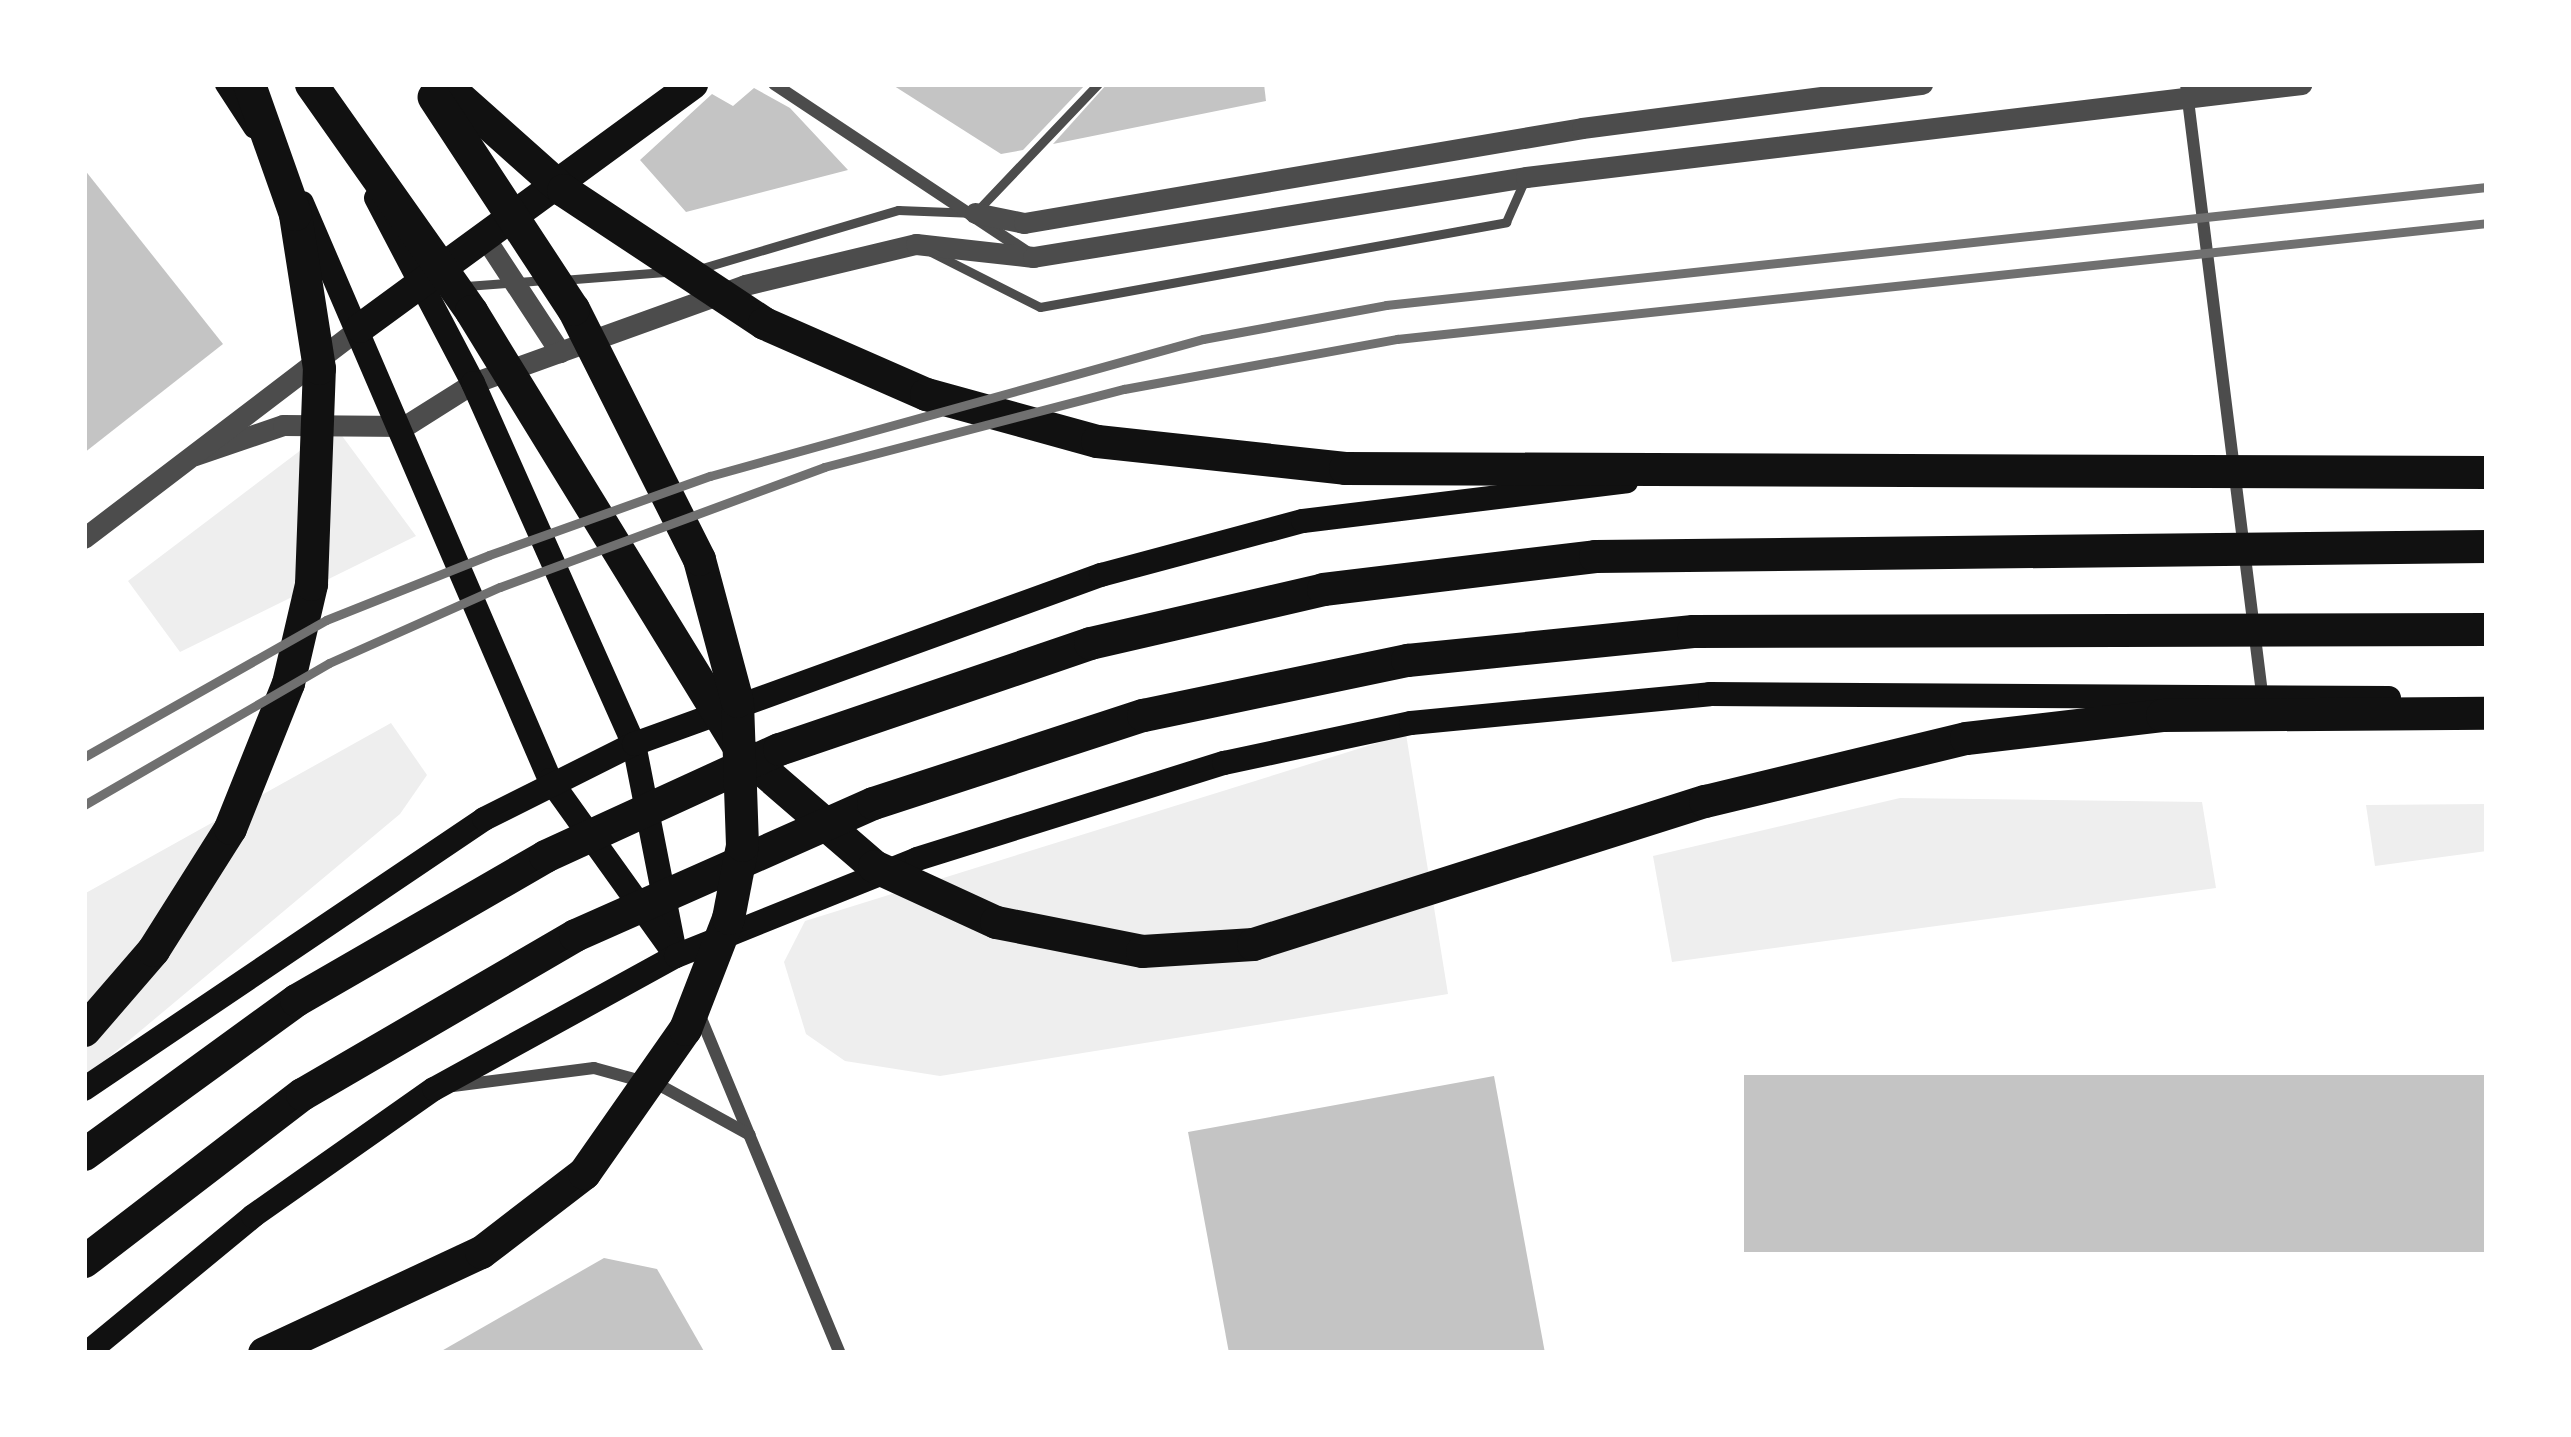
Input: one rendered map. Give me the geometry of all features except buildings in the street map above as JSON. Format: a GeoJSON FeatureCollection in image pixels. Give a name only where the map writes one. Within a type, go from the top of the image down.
{"type":"FeatureCollection","features":[{"type":"Feature","properties":{"kind":"highway"},"geometry":{"type":"LineString","coordinates":[[84,1030],[153,950],[230,828],[288,683],[311,584],[319,368],[295,214],[249,84]]}},
{"type":"Feature","properties":{"kind":"highway"},"geometry":{"type":"LineString","coordinates":[[314,84],[433,252],[742,752],[874,866],[996,922],[1142,951],[1253,944],[1705,800],[1966,738],[2184,714],[2487,713]]}},
{"type":"Feature","properties":{"kind":"highway"},"geometry":{"type":"LineString","coordinates":[[264,1353],[481,1252],[584,1173],[686,1029],[728,918],[742,845],[737,701],[699,559],[573,309],[424,84]]}},
{"type":"Feature","properties":{"kind":"highway"},"geometry":{"type":"LineString","coordinates":[[444,84],[563,190],[764,323],[926,394],[1097,442],[1345,468],[2487,472]]}},
{"type":"Feature","properties":{"kind":"highway"},"geometry":{"type":"LineString","coordinates":[[84,1154],[296,1000],[544,856],[779,749],[1090,643],[1323,589],[1595,556],[2487,546]]}},
{"type":"Feature","properties":{"kind":"highway"},"geometry":{"type":"LineString","coordinates":[[84,1261],[302,1094],[556,945],[873,803],[1143,715],[1407,660],[1693,631],[2487,629]]}},
{"type":"Feature","properties":{"kind":"main road"},"geometry":{"type":"LineString","coordinates":[[227,84],[297,193],[360,328],[550,780],[676,956]]}},
{"type":"Feature","properties":{"kind":"main road"},"geometry":{"type":"LineString","coordinates":[[314,84],[473,383],[634,744],[676,956]]}},
{"type":"Feature","properties":{"kind":"main road"},"geometry":{"type":"LineString","coordinates":[[360,328],[423,289],[693,84]]}},
{"type":"Feature","properties":{"kind":"main road"},"geometry":{"type":"LineString","coordinates":[[84,1089],[235,978],[550,780],[634,744],[1101,574],[1303,521],[1659,478],[2230,458],[2487,462]]}},
{"type":"Feature","properties":{"kind":"main road"},"geometry":{"type":"LineString","coordinates":[[87,1353],[254,1216],[434,1089],[676,956],[1067,807],[1412,723],[1710,694],[2262,693],[2487,702]]}},
{"type":"Feature","properties":{"kind":"street"},"geometry":{"type":"LineString","coordinates":[[774,84],[975,213],[1033,257]]}},
{"type":"Feature","properties":{"kind":"street"},"geometry":{"type":"LineString","coordinates":[[975,213],[1024,223],[1582,128],[1922,84]]}},
{"type":"Feature","properties":{"kind":"street"},"geometry":{"type":"LineString","coordinates":[[195,455],[283,425],[405,426],[473,383],[745,285],[916,244],[1033,257],[1526,176],[2187,91],[2301,84]]}},
{"type":"Feature","properties":{"kind":"street"},"geometry":{"type":"LineString","coordinates":[[2187,91],[2262,693]]}},
{"type":"Feature","properties":{"kind":"street"},"geometry":{"type":"LineString","coordinates":[[487,241],[560,352]]}},
{"type":"Feature","properties":{"kind":"street"},"geometry":{"type":"LineString","coordinates":[[84,538],[360,328]]}},
{"type":"Feature","properties":{"kind":"street"},"geometry":{"type":"LineString","coordinates":[[676,956],[840,1353]]}},
{"type":"Feature","properties":{"kind":"street"},"geometry":{"type":"LineString","coordinates":[[434,1089],[594,1068],[663,1088],[750,1135]]}},
{"type":"Feature","properties":{"kind":"lane"},"geometry":{"type":"LineString","coordinates":[[423,289],[704,268],[898,210],[975,213],[1098,84]]}},
{"type":"Feature","properties":{"kind":"lane"},"geometry":{"type":"LineString","coordinates":[[916,244],[1040,307],[1506,222],[1526,176]]}},
{"type":"Feature","properties":{"kind":"shaded area"},"geometry":{"type":"Polygon","coordinates":[[[334,425],[416,536],[180,652],[128,581],[334,425]]]}},
{"type":"Feature","properties":{"kind":"shaded area"},"geometry":{"type":"Polygon","coordinates":[[[391,723],[427,775],[400,814],[84,1078],[84,894],[391,723]]]}},
{"type":"Feature","properties":{"kind":"shaded area"},"geometry":{"type":"Polygon","coordinates":[[[1406,734],[1448,994],[940,1076],[845,1061],[806,1034],[784,962],[805,921],[1406,734]]]}},
{"type":"Feature","properties":{"kind":"shaded area"},"geometry":{"type":"Polygon","coordinates":[[[1900,798],[2202,802],[2216,888],[1672,962],[1653,856],[1900,798]]]}},
{"type":"Feature","properties":{"kind":"shaded area"},"geometry":{"type":"Polygon","coordinates":[[[2487,804],[2487,851],[2375,866],[2366,805],[2487,804]]]}},
{"type":"Feature","properties":{"kind":"railway"},"geometry":{"type":"LineString","coordinates":[[84,757],[326,620],[489,555],[710,476],[1203,339],[1386,305],[2487,187]]}},
{"type":"Feature","properties":{"kind":"railway"},"geometry":{"type":"LineString","coordinates":[[84,805],[329,663],[500,587],[824,467],[1124,389],[1397,339],[2487,223]]}}]}
